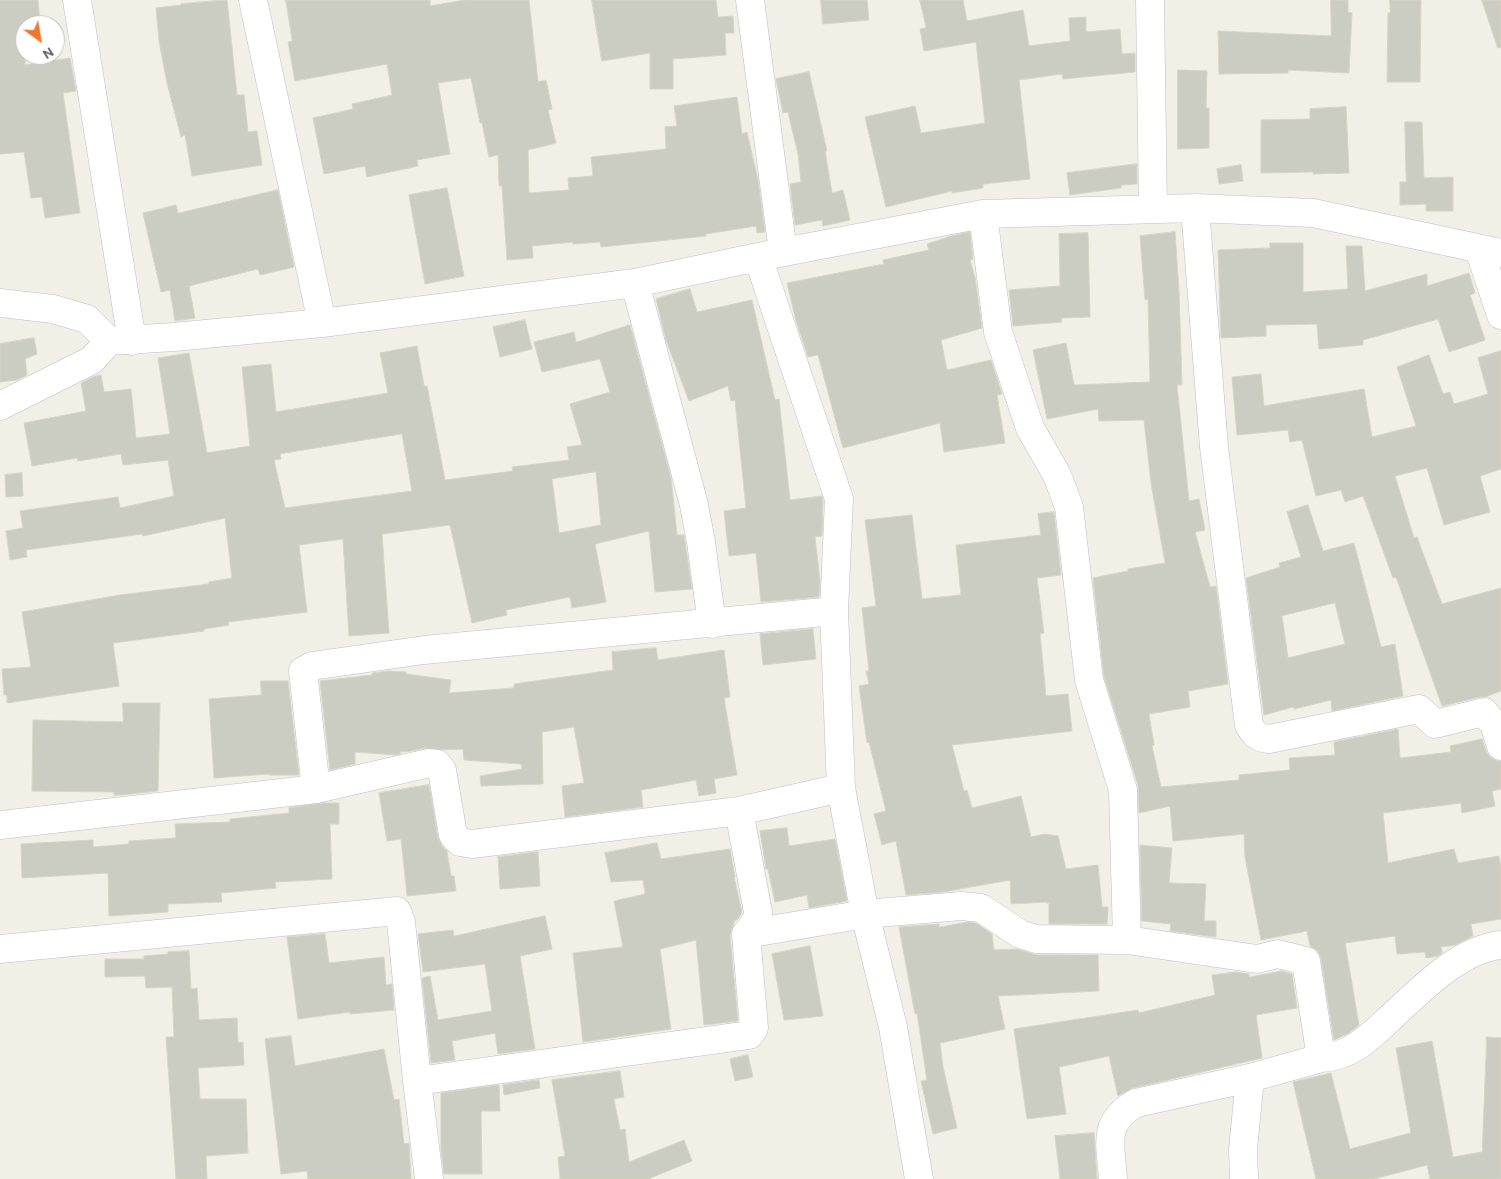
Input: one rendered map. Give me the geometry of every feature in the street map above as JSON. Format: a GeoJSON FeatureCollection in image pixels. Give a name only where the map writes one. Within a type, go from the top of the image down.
{"type":"FeatureCollection","features":[{"type":"Feature","properties":{"kind":"street"},"geometry":{"type":"LineString","coordinates":[[77,0],[121,341]]}},
{"type":"Feature","properties":{"kind":"street"},"geometry":{"type":"LineString","coordinates":[[253,0],[322,323]]}},
{"type":"Feature","properties":{"kind":"street"},"geometry":{"type":"LineString","coordinates":[[750,0],[770,254],[838,499],[834,611],[840,788],[866,914],[893,1027],[919,1179]]}},
{"type":"Feature","properties":{"kind":"street"},"geometry":{"type":"LineString","coordinates":[[1150,0],[1153,210]]}},
{"type":"Feature","properties":{"kind":"street"},"geometry":{"type":"LineString","coordinates":[[0,406],[92,360],[121,341],[322,323],[636,283],[770,254],[983,214],[1194,208],[1313,213],[1490,251],[1501,315]]}},
{"type":"Feature","properties":{"kind":"street"},"geometry":{"type":"LineString","coordinates":[[1194,208],[1214,447],[1249,725],[1254,733],[1261,738],[1269,739],[1419,709],[1435,724],[1484,712],[1494,724],[1501,746]]}},
{"type":"Feature","properties":{"kind":"street"},"geometry":{"type":"LineString","coordinates":[[983,214],[998,332],[1030,428],[1057,475],[1069,507],[1089,680],[1123,790],[1127,940]]}},
{"type":"Feature","properties":{"kind":"street"},"geometry":{"type":"LineString","coordinates":[[636,283],[694,505],[712,624]]}},
{"type":"Feature","properties":{"kind":"street"},"geometry":{"type":"LineString","coordinates":[[0,303],[53,309],[86,319],[121,341]]}},
{"type":"Feature","properties":{"kind":"street"},"geometry":{"type":"LineString","coordinates":[[316,789],[303,671],[312,666],[424,650],[834,611]]}},
{"type":"Feature","properties":{"kind":"street"},"geometry":{"type":"LineString","coordinates":[[0,825],[316,789],[428,763],[437,764],[442,770],[452,835],[460,842],[472,844],[739,811],[840,788]]}},
{"type":"Feature","properties":{"kind":"street"},"geometry":{"type":"LineString","coordinates":[[417,1081],[749,1035],[754,1028],[746,934],[756,920],[758,912],[739,811]]}},
{"type":"Feature","properties":{"kind":"street"},"geometry":{"type":"LineString","coordinates":[[746,934],[866,914],[961,906],[981,908],[1020,934],[1036,939],[1127,940],[1257,959],[1278,954],[1306,961],[1321,1058]]}},
{"type":"Feature","properties":{"kind":"street"},"geometry":{"type":"LineString","coordinates":[[0,949],[397,911],[402,922],[417,1081],[429,1179]]}},
{"type":"Feature","properties":{"kind":"street"},"geometry":{"type":"LineString","coordinates":[[1113,1179],[1110,1134],[1115,1120],[1125,1109],[1136,1103],[1250,1078],[1321,1058],[1331,1058],[1353,1049],[1367,1040],[1435,978],[1456,962],[1490,946],[1501,945]]}},
{"type":"Feature","properties":{"kind":"street"},"geometry":{"type":"LineString","coordinates":[[1244,1179],[1243,1149],[1250,1078]]}},
{"type":"Feature","properties":{"kind":"building"},"geometry":{"type":"Polygon","coordinates":[[[0,0],[38,0],[39,15],[15,15],[15,65],[65,65],[65,59],[70,58],[76,91],[63,93],[80,213],[45,218],[42,197],[31,198],[24,152],[0,154],[0,0]]]}},
{"type":"Feature","properties":{"kind":"building"},"geometry":{"type":"Polygon","coordinates":[[[227,0],[237,95],[244,95],[248,132],[257,131],[262,165],[192,176],[185,135],[181,137],[167,83],[159,41],[156,8],[227,0]]]}},
{"type":"Feature","properties":{"kind":"building"},"geometry":{"type":"Polygon","coordinates":[[[286,0],[430,0],[430,6],[465,0],[529,0],[538,82],[546,80],[552,109],[548,110],[556,143],[528,150],[529,193],[569,190],[568,178],[593,176],[591,157],[666,149],[665,127],[677,126],[674,106],[737,97],[742,134],[747,132],[758,180],[765,232],[757,233],[756,226],[706,234],[706,236],[601,247],[600,242],[573,244],[573,242],[532,246],[533,258],[507,260],[502,186],[499,186],[498,155],[489,157],[471,78],[438,83],[450,154],[417,160],[418,166],[367,177],[365,166],[324,174],[313,118],[353,109],[352,104],[392,95],[387,64],[295,81],[288,42],[292,41],[286,0]]]}},
{"type":"Feature","properties":{"kind":"building"},"geometry":{"type":"Polygon","coordinates":[[[592,0],[716,0],[718,17],[733,16],[734,33],[725,33],[726,55],[673,59],[673,89],[650,89],[650,53],[602,61],[592,0]]]}},
{"type":"Feature","properties":{"kind":"building"},"geometry":{"type":"Polygon","coordinates":[[[821,0],[867,0],[869,20],[823,24],[821,0]]]}},
{"type":"Feature","properties":{"kind":"building"},"geometry":{"type":"Polygon","coordinates":[[[920,0],[963,0],[967,21],[1023,10],[1029,46],[1070,41],[1069,18],[1086,17],[1086,32],[1120,29],[1122,54],[1135,53],[1135,72],[1063,79],[1062,74],[1019,80],[1030,179],[983,184],[983,188],[952,193],[952,191],[886,207],[865,117],[915,106],[921,133],[985,123],[976,42],[924,51],[920,29],[926,28],[920,0]]]}},
{"type":"Feature","properties":{"kind":"building"},"geometry":{"type":"Polygon","coordinates":[[[1331,0],[1348,0],[1348,12],[1352,13],[1349,73],[1288,70],[1288,73],[1219,74],[1218,31],[1331,36],[1331,0]]]}},
{"type":"Feature","properties":{"kind":"building"},"geometry":{"type":"Polygon","coordinates":[[[1390,0],[1421,0],[1420,82],[1387,82],[1388,13],[1390,13],[1390,0]]]}},
{"type":"Feature","properties":{"kind":"building"},"geometry":{"type":"Polygon","coordinates":[[[1482,0],[1501,0],[1501,47],[1498,48],[1482,0]]]}},
{"type":"Feature","properties":{"kind":"building"},"geometry":{"type":"Polygon","coordinates":[[[1178,70],[1207,71],[1206,108],[1209,108],[1209,148],[1178,149],[1178,70]]]}},
{"type":"Feature","properties":{"kind":"building"},"geometry":{"type":"Polygon","coordinates":[[[809,72],[827,151],[825,151],[832,193],[843,190],[850,220],[823,226],[822,220],[795,225],[790,184],[801,182],[798,154],[788,112],[783,113],[776,79],[809,72]]]}},
{"type":"Feature","properties":{"kind":"building"},"geometry":{"type":"Polygon","coordinates":[[[1346,107],[1349,173],[1261,173],[1261,120],[1310,119],[1310,109],[1346,107]]]}},
{"type":"Feature","properties":{"kind":"building"},"geometry":{"type":"Polygon","coordinates":[[[1405,122],[1422,122],[1424,178],[1453,177],[1453,211],[1426,211],[1426,204],[1400,205],[1400,182],[1406,182],[1405,122]]]}},
{"type":"Feature","properties":{"kind":"building"},"geometry":{"type":"Polygon","coordinates":[[[1137,164],[1137,184],[1121,185],[1121,188],[1070,195],[1067,173],[1137,164]]]}},
{"type":"Feature","properties":{"kind":"building"},"geometry":{"type":"Polygon","coordinates":[[[1241,165],[1243,181],[1219,184],[1217,169],[1241,165]]]}},
{"type":"Feature","properties":{"kind":"building"},"geometry":{"type":"Polygon","coordinates":[[[447,188],[464,276],[425,284],[409,195],[447,188]]]}},
{"type":"Feature","properties":{"kind":"building"},"geometry":{"type":"Polygon","coordinates":[[[278,190],[294,267],[260,275],[258,269],[189,286],[195,318],[175,321],[170,290],[161,292],[143,213],[176,205],[178,213],[278,190]]]}},
{"type":"Feature","properties":{"kind":"building"},"geometry":{"type":"Polygon","coordinates":[[[970,232],[973,259],[970,260],[975,277],[982,328],[941,340],[947,370],[991,360],[1002,394],[997,395],[1005,443],[944,452],[940,423],[843,448],[818,355],[808,357],[796,321],[787,283],[884,264],[883,260],[929,250],[927,244],[970,232]]]}},
{"type":"Feature","properties":{"kind":"building"},"geometry":{"type":"Polygon","coordinates":[[[1175,232],[1182,385],[1177,385],[1189,501],[1199,499],[1205,530],[1195,532],[1210,587],[1216,586],[1228,684],[1188,691],[1190,707],[1149,714],[1154,745],[1152,746],[1161,787],[1239,780],[1239,775],[1290,770],[1289,758],[1335,755],[1334,742],[1398,729],[1400,758],[1451,752],[1450,746],[1482,739],[1490,757],[1501,761],[1501,789],[1492,791],[1495,806],[1462,813],[1461,803],[1383,813],[1388,863],[1454,849],[1458,863],[1499,856],[1501,868],[1501,919],[1471,924],[1473,936],[1455,945],[1441,947],[1442,953],[1438,956],[1426,958],[1425,952],[1397,954],[1395,936],[1345,943],[1359,1025],[1349,1033],[1334,1040],[1321,959],[1318,951],[1310,946],[1307,931],[1261,940],[1245,857],[1244,834],[1173,841],[1170,806],[1139,813],[1138,785],[1104,677],[1093,578],[1128,571],[1128,569],[1165,563],[1151,483],[1144,420],[1099,421],[1098,409],[1047,419],[1033,350],[1066,343],[1074,385],[1150,382],[1148,299],[1145,300],[1140,236],[1175,232]]]}},
{"type":"Feature","properties":{"kind":"building"},"geometry":{"type":"Polygon","coordinates":[[[1088,233],[1090,317],[1061,318],[1062,322],[1013,326],[1009,290],[1060,286],[1059,234],[1088,233]]]}},
{"type":"Feature","properties":{"kind":"building"},"geometry":{"type":"Polygon","coordinates":[[[1270,243],[1303,243],[1303,292],[1348,289],[1346,246],[1362,246],[1365,291],[1427,274],[1427,286],[1469,273],[1475,293],[1470,295],[1485,340],[1449,352],[1438,319],[1363,340],[1363,345],[1319,349],[1317,324],[1266,325],[1266,336],[1221,338],[1218,250],[1270,248],[1270,243]]]}},
{"type":"Feature","properties":{"kind":"building"},"geometry":{"type":"Polygon","coordinates":[[[690,289],[697,312],[752,300],[775,400],[779,399],[790,500],[822,496],[822,536],[815,537],[820,580],[819,597],[761,602],[756,553],[729,556],[724,511],[746,508],[735,400],[731,401],[728,386],[689,401],[666,340],[656,299],[690,289]]]}},
{"type":"Feature","properties":{"kind":"building"},"geometry":{"type":"Polygon","coordinates":[[[525,320],[532,349],[500,357],[493,327],[525,320]]]}},
{"type":"Feature","properties":{"kind":"building"},"geometry":{"type":"Polygon","coordinates":[[[630,325],[671,478],[677,535],[684,535],[692,589],[655,592],[649,531],[595,544],[606,602],[572,608],[570,597],[506,610],[507,615],[472,623],[450,525],[382,534],[389,633],[349,636],[343,539],[299,545],[307,612],[228,622],[229,625],[204,629],[204,631],[113,643],[119,686],[7,703],[7,695],[4,695],[2,669],[31,667],[22,612],[120,595],[209,584],[209,582],[232,578],[225,518],[143,536],[142,534],[26,550],[27,557],[10,560],[6,531],[23,528],[20,511],[118,497],[120,508],[174,496],[168,460],[123,465],[121,454],[78,461],[77,458],[32,466],[24,423],[86,411],[81,383],[101,375],[104,392],[131,389],[136,438],[170,434],[158,358],[189,353],[207,453],[250,446],[242,367],[271,364],[276,412],[388,393],[380,353],[417,346],[424,386],[427,386],[445,480],[513,471],[512,467],[569,460],[567,447],[582,445],[570,404],[610,392],[600,359],[542,372],[534,342],[574,332],[576,342],[630,325]],[[402,434],[280,454],[281,459],[274,460],[285,508],[412,491],[402,434]],[[596,472],[552,479],[559,533],[601,525],[596,472]]]}},
{"type":"Feature","properties":{"kind":"building"},"geometry":{"type":"Polygon","coordinates":[[[34,338],[37,354],[25,359],[27,375],[17,380],[0,382],[0,344],[34,338]]]}},
{"type":"Feature","properties":{"kind":"building"},"geometry":{"type":"Polygon","coordinates":[[[1501,351],[1501,469],[1480,476],[1490,512],[1444,525],[1427,468],[1395,476],[1414,538],[1417,537],[1442,604],[1501,588],[1501,691],[1485,697],[1442,706],[1396,577],[1393,578],[1363,496],[1345,502],[1341,490],[1316,496],[1302,440],[1290,442],[1288,430],[1237,435],[1232,377],[1261,374],[1264,406],[1364,389],[1372,437],[1416,426],[1397,367],[1429,355],[1443,394],[1450,392],[1454,404],[1488,394],[1478,358],[1501,351]]]}},
{"type":"Feature","properties":{"kind":"building"},"geometry":{"type":"Polygon","coordinates":[[[22,473],[23,496],[6,497],[5,475],[22,473]]]}},
{"type":"Feature","properties":{"kind":"building"},"geometry":{"type":"Polygon","coordinates":[[[1308,505],[1323,551],[1354,543],[1381,647],[1395,644],[1403,696],[1332,711],[1331,700],[1264,715],[1246,578],[1280,567],[1279,563],[1301,557],[1287,512],[1308,505]],[[1335,603],[1282,616],[1288,658],[1345,644],[1335,603]]]}},
{"type":"Feature","properties":{"kind":"building"},"geometry":{"type":"Polygon","coordinates":[[[1054,512],[1061,575],[1037,578],[1044,633],[1040,634],[1046,696],[1068,694],[1072,731],[952,745],[964,791],[967,790],[972,808],[1021,796],[1031,837],[1044,834],[1058,836],[1066,869],[1098,865],[1102,907],[1108,907],[1107,924],[1049,924],[1049,903],[1011,904],[1010,880],[943,892],[906,895],[896,841],[882,845],[874,814],[886,811],[869,742],[867,743],[859,686],[869,684],[866,671],[869,671],[862,608],[876,606],[865,520],[912,515],[922,599],[961,595],[956,545],[1041,535],[1038,514],[1054,512]]]}},
{"type":"Feature","properties":{"kind":"building"},"geometry":{"type":"Polygon","coordinates":[[[813,629],[816,659],[763,665],[760,634],[813,629]]]}},
{"type":"Feature","properties":{"kind":"building"},"geometry":{"type":"Polygon","coordinates":[[[656,648],[658,660],[724,650],[730,697],[724,698],[737,775],[714,779],[716,793],[699,796],[696,780],[641,790],[643,807],[565,817],[562,786],[584,783],[574,727],[542,732],[543,784],[481,786],[480,776],[522,769],[521,764],[464,760],[463,749],[441,750],[426,748],[400,752],[400,754],[396,755],[355,752],[355,764],[330,770],[320,681],[372,675],[372,673],[388,671],[406,672],[406,674],[451,680],[449,693],[514,688],[514,684],[613,670],[612,652],[656,648]]]}},
{"type":"Feature","properties":{"kind":"building"},"geometry":{"type":"Polygon","coordinates":[[[261,681],[288,681],[299,775],[269,774],[214,778],[209,699],[261,695],[261,681]]]}},
{"type":"Feature","properties":{"kind":"building"},"geometry":{"type":"Polygon","coordinates":[[[123,703],[160,703],[158,791],[114,795],[114,792],[32,791],[33,720],[123,722],[123,703]]]}},
{"type":"Feature","properties":{"kind":"building"},"geometry":{"type":"Polygon","coordinates":[[[429,785],[438,838],[447,851],[451,876],[454,876],[456,891],[407,896],[401,839],[387,841],[379,793],[429,785]]]}},
{"type":"Feature","properties":{"kind":"building"},"geometry":{"type":"Polygon","coordinates":[[[323,803],[339,803],[339,824],[330,824],[332,879],[275,882],[276,888],[221,893],[222,902],[168,904],[168,912],[109,916],[108,873],[22,878],[21,844],[93,840],[93,847],[129,844],[129,841],[176,838],[175,824],[230,822],[230,819],[289,813],[289,808],[323,803]]]}},
{"type":"Feature","properties":{"kind":"building"},"geometry":{"type":"Polygon","coordinates":[[[787,828],[789,846],[835,839],[847,901],[809,908],[807,895],[775,902],[768,869],[766,869],[760,831],[787,828]]]}},
{"type":"Feature","properties":{"kind":"building"},"geometry":{"type":"Polygon","coordinates":[[[657,843],[661,859],[730,849],[742,912],[738,919],[735,920],[730,935],[738,1021],[704,1025],[696,940],[660,949],[671,1029],[583,1042],[573,953],[623,947],[614,901],[645,894],[643,880],[611,882],[605,853],[657,843]]]}},
{"type":"Feature","properties":{"kind":"building"},"geometry":{"type":"Polygon","coordinates":[[[1140,845],[1172,848],[1169,883],[1206,884],[1204,921],[1216,921],[1216,937],[1170,931],[1171,924],[1142,921],[1140,845]]]}},
{"type":"Feature","properties":{"kind":"building"},"geometry":{"type":"Polygon","coordinates":[[[538,852],[540,886],[500,889],[498,857],[538,852]]]}},
{"type":"Feature","properties":{"kind":"building"},"geometry":{"type":"Polygon","coordinates":[[[545,916],[552,949],[520,956],[535,1049],[498,1054],[495,1033],[452,1041],[455,1060],[431,1063],[422,978],[430,976],[438,1020],[492,1011],[485,964],[423,972],[418,934],[453,930],[454,936],[545,916]]]}},
{"type":"Feature","properties":{"kind":"building"},"geometry":{"type":"Polygon","coordinates":[[[968,922],[976,923],[992,934],[994,950],[1017,949],[1036,955],[1098,955],[1099,991],[998,996],[1005,1029],[940,1043],[943,1067],[957,1128],[933,1134],[921,1081],[927,1080],[917,1013],[915,1014],[899,927],[939,924],[939,927],[968,922]]]}},
{"type":"Feature","properties":{"kind":"building"},"geometry":{"type":"Polygon","coordinates":[[[325,934],[329,963],[384,957],[386,985],[392,984],[394,1010],[350,1014],[350,1012],[298,1019],[287,937],[325,934]]]}},
{"type":"Feature","properties":{"kind":"building"},"geometry":{"type":"Polygon","coordinates":[[[810,946],[823,1016],[784,1020],[772,954],[810,946]]]}},
{"type":"Feature","properties":{"kind":"building"},"geometry":{"type":"Polygon","coordinates":[[[189,951],[191,989],[197,988],[199,1020],[237,1018],[238,1043],[243,1042],[244,1065],[198,1068],[200,1099],[246,1099],[248,1153],[206,1156],[207,1179],[176,1179],[166,1037],[174,1037],[172,987],[146,988],[145,976],[105,977],[105,959],[144,959],[144,956],[189,951]]]}},
{"type":"Feature","properties":{"kind":"building"},"geometry":{"type":"Polygon","coordinates":[[[1282,971],[1292,974],[1297,1008],[1256,1015],[1262,1058],[1133,1088],[1118,1096],[1109,1056],[1059,1067],[1066,1114],[1027,1119],[1014,1029],[1138,1010],[1139,1013],[1215,995],[1212,975],[1235,972],[1249,974],[1249,977],[1282,971]]]}},
{"type":"Feature","properties":{"kind":"building"},"geometry":{"type":"Polygon","coordinates":[[[291,1036],[295,1066],[384,1049],[394,1100],[399,1099],[404,1144],[409,1143],[411,1179],[308,1179],[307,1171],[281,1174],[265,1039],[291,1036]]]}},
{"type":"Feature","properties":{"kind":"building"},"geometry":{"type":"Polygon","coordinates":[[[1487,1037],[1501,1038],[1501,1179],[1430,1179],[1427,1165],[1374,1179],[1316,1179],[1293,1082],[1331,1073],[1350,1149],[1411,1133],[1396,1048],[1432,1041],[1453,1157],[1482,1152],[1487,1037]]]}},
{"type":"Feature","properties":{"kind":"building"},"geometry":{"type":"Polygon","coordinates":[[[748,1055],[753,1077],[735,1081],[730,1059],[748,1055]]]}},
{"type":"Feature","properties":{"kind":"building"},"geometry":{"type":"Polygon","coordinates":[[[620,1071],[624,1097],[614,1099],[620,1130],[625,1129],[629,1162],[684,1140],[692,1161],[648,1179],[560,1179],[558,1157],[565,1156],[552,1080],[620,1071]]]}},
{"type":"Feature","properties":{"kind":"building"},"geometry":{"type":"Polygon","coordinates":[[[539,1080],[540,1088],[504,1095],[503,1085],[539,1080]]]}},
{"type":"Feature","properties":{"kind":"building"},"geometry":{"type":"Polygon","coordinates":[[[499,1085],[500,1111],[481,1111],[482,1174],[444,1174],[441,1149],[441,1093],[499,1085]]]}},
{"type":"Feature","properties":{"kind":"building"},"geometry":{"type":"Polygon","coordinates":[[[1094,1133],[1097,1179],[1060,1179],[1055,1136],[1094,1133]]]}}]}
